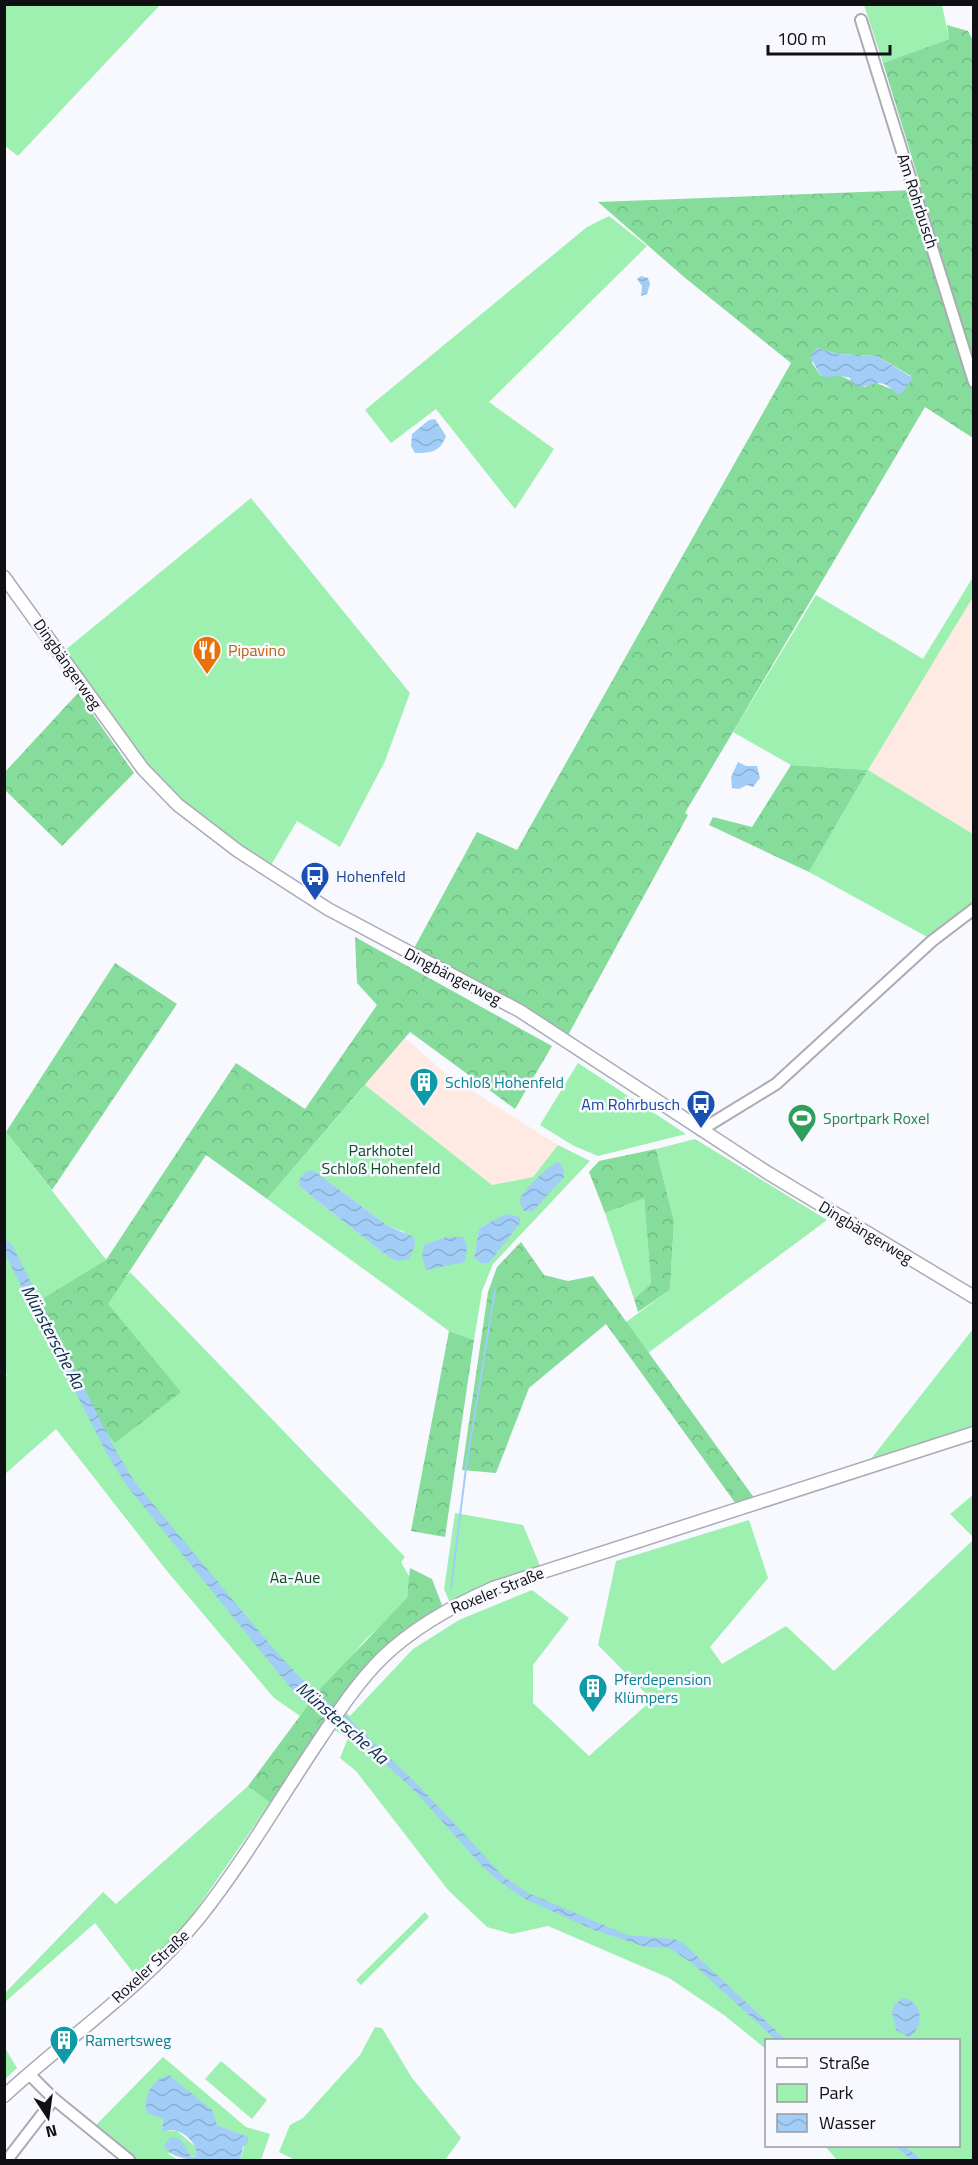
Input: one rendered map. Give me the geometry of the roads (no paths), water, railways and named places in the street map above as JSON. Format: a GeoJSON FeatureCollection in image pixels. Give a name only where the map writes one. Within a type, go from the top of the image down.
{"type":"FeatureCollection","features":[{"type":"Feature","properties":{"kind":"main road","name":"Dingbängerweg"},"geometry":{"type":"LineString","coordinates":[[4,577],[36,618],[128,750],[178,805],[238,851],[315,902],[520,1011],[701,1130],[974,1297]]}},
{"type":"Feature","properties":{"kind":"main road","name":"Roxeler Straße"},"geometry":{"type":"LineString","coordinates":[[4,2096],[150,1970],[184,1936],[213,1900],[344,1704],[382,1658],[405,1638],[440,1614],[472,1597],[537,1573],[974,1433]]}},
{"type":"Feature","properties":{"kind":"street","name":"Am Rohrbusch"},"geometry":{"type":"LineString","coordinates":[[861,20],[974,382]]}},
{"type":"Feature","properties":{"kind":"street"},"geometry":{"type":"LineString","coordinates":[[701,1130],[776,1084],[932,941],[974,909]]}},
{"type":"Feature","properties":{"kind":"street"},"geometry":{"type":"LineString","coordinates":[[28,2074],[54,2099],[129,2160]]}},
{"type":"Feature","properties":{"kind":"street"},"geometry":{"type":"LineString","coordinates":[[7,2160],[54,2099]]}},
{"type":"Feature","properties":{"kind":"water"},"geometry":{"type":"Polygon","coordinates":[[[641,276],[648,278],[650,284],[647,294],[641,296],[642,286],[637,279],[641,276]]]}},
{"type":"Feature","properties":{"kind":"water"},"geometry":{"type":"Polygon","coordinates":[[[817,348],[838,354],[877,356],[913,378],[902,393],[897,394],[886,385],[878,383],[859,387],[852,384],[850,378],[821,376],[810,357],[817,348]]]}},
{"type":"Feature","properties":{"kind":"water"},"geometry":{"type":"Polygon","coordinates":[[[435,419],[446,436],[444,441],[434,451],[415,453],[411,446],[412,434],[429,420],[435,419]]]}},
{"type":"Feature","properties":{"kind":"water"},"geometry":{"type":"Polygon","coordinates":[[[738,762],[746,766],[757,766],[760,778],[753,787],[747,785],[739,789],[732,788],[731,777],[738,762]]]}},
{"type":"Feature","properties":{"kind":"water"},"geometry":{"type":"Polygon","coordinates":[[[558,1162],[563,1167],[564,1177],[533,1211],[524,1211],[520,1201],[521,1197],[543,1172],[558,1162]]]}},
{"type":"Feature","properties":{"kind":"water"},"geometry":{"type":"Polygon","coordinates":[[[313,1170],[388,1226],[414,1237],[415,1245],[409,1259],[397,1261],[387,1256],[300,1187],[299,1180],[305,1172],[313,1170]]]}},
{"type":"Feature","properties":{"kind":"water"},"geometry":{"type":"Polygon","coordinates":[[[506,1214],[520,1217],[520,1223],[489,1263],[481,1263],[474,1258],[479,1228],[506,1214]]]}},
{"type":"Feature","properties":{"kind":"water"},"geometry":{"type":"Polygon","coordinates":[[[446,1237],[464,1237],[467,1247],[465,1262],[426,1270],[422,1257],[424,1245],[446,1237]]]}},
{"type":"Feature","properties":{"kind":"water","name":"Münstersche Aa"},"geometry":{"type":"Polygon","coordinates":[[[4,1239],[12,1245],[115,1449],[134,1481],[272,1647],[308,1686],[347,1717],[421,1788],[504,1877],[528,1893],[627,1935],[674,1939],[684,1944],[785,2039],[775,2039],[692,1963],[669,1948],[646,1947],[594,1930],[525,1899],[500,1882],[483,1867],[417,1793],[369,1749],[298,1697],[127,1486],[107,1454],[6,1256],[4,1239]]]}},
{"type":"Feature","properties":{"kind":"water"},"geometry":{"type":"Polygon","coordinates":[[[903,1998],[915,2004],[920,2015],[918,2027],[909,2037],[896,2030],[892,2012],[894,2005],[903,1998]]]}},
{"type":"Feature","properties":{"kind":"water"},"geometry":{"type":"Polygon","coordinates":[[[169,2075],[212,2110],[217,2125],[248,2137],[248,2143],[243,2147],[240,2160],[186,2159],[169,2151],[164,2145],[171,2137],[176,2138],[182,2142],[192,2157],[196,2157],[196,2149],[188,2138],[175,2130],[162,2131],[163,2119],[147,2113],[146,2100],[150,2089],[163,2077],[169,2075]]]}},
{"type":"Feature","properties":{"kind":"water"},"geometry":{"type":"Polygon","coordinates":[[[896,2147],[906,2147],[922,2160],[912,2160],[896,2147]]]}},
{"type":"Feature","properties":{"kind":"waterway"},"geometry":{"type":"LineString","coordinates":[[451,1589],[466,1468],[495,1290]]}},
{"type":"Feature","properties":{"kind":"place","name":"Pipavino"},"geometry":{"type":"Point","coordinates":[207,676]}},
{"type":"Feature","properties":{"kind":"place","name":"Hohenfeld"},"geometry":{"type":"Point","coordinates":[315,902]}},
{"type":"Feature","properties":{"kind":"place","name":"Schloß Hohenfeld"},"geometry":{"type":"Point","coordinates":[424,1108]}},
{"type":"Feature","properties":{"kind":"place","name":"Am Rohrbusch"},"geometry":{"type":"Point","coordinates":[701,1130]}},
{"type":"Feature","properties":{"kind":"place","name":"Sportpark Roxel"},"geometry":{"type":"Point","coordinates":[802,1144]}},
{"type":"Feature","properties":{"kind":"place","name":"Pferdepension Klümpers"},"geometry":{"type":"Point","coordinates":[593,1714]}},
{"type":"Feature","properties":{"kind":"place","name":"Ramertsweg"},"geometry":{"type":"Point","coordinates":[64,2066]}},
{"type":"Feature","properties":{"kind":"park label","name":"Parkhotel Schloß Hohenfeld"},"geometry":{"type":"Point","coordinates":[381,1159]}},
{"type":"Feature","properties":{"kind":"park label","name":"Aa-Aue"},"geometry":{"type":"Point","coordinates":[295,1577]}}]}
